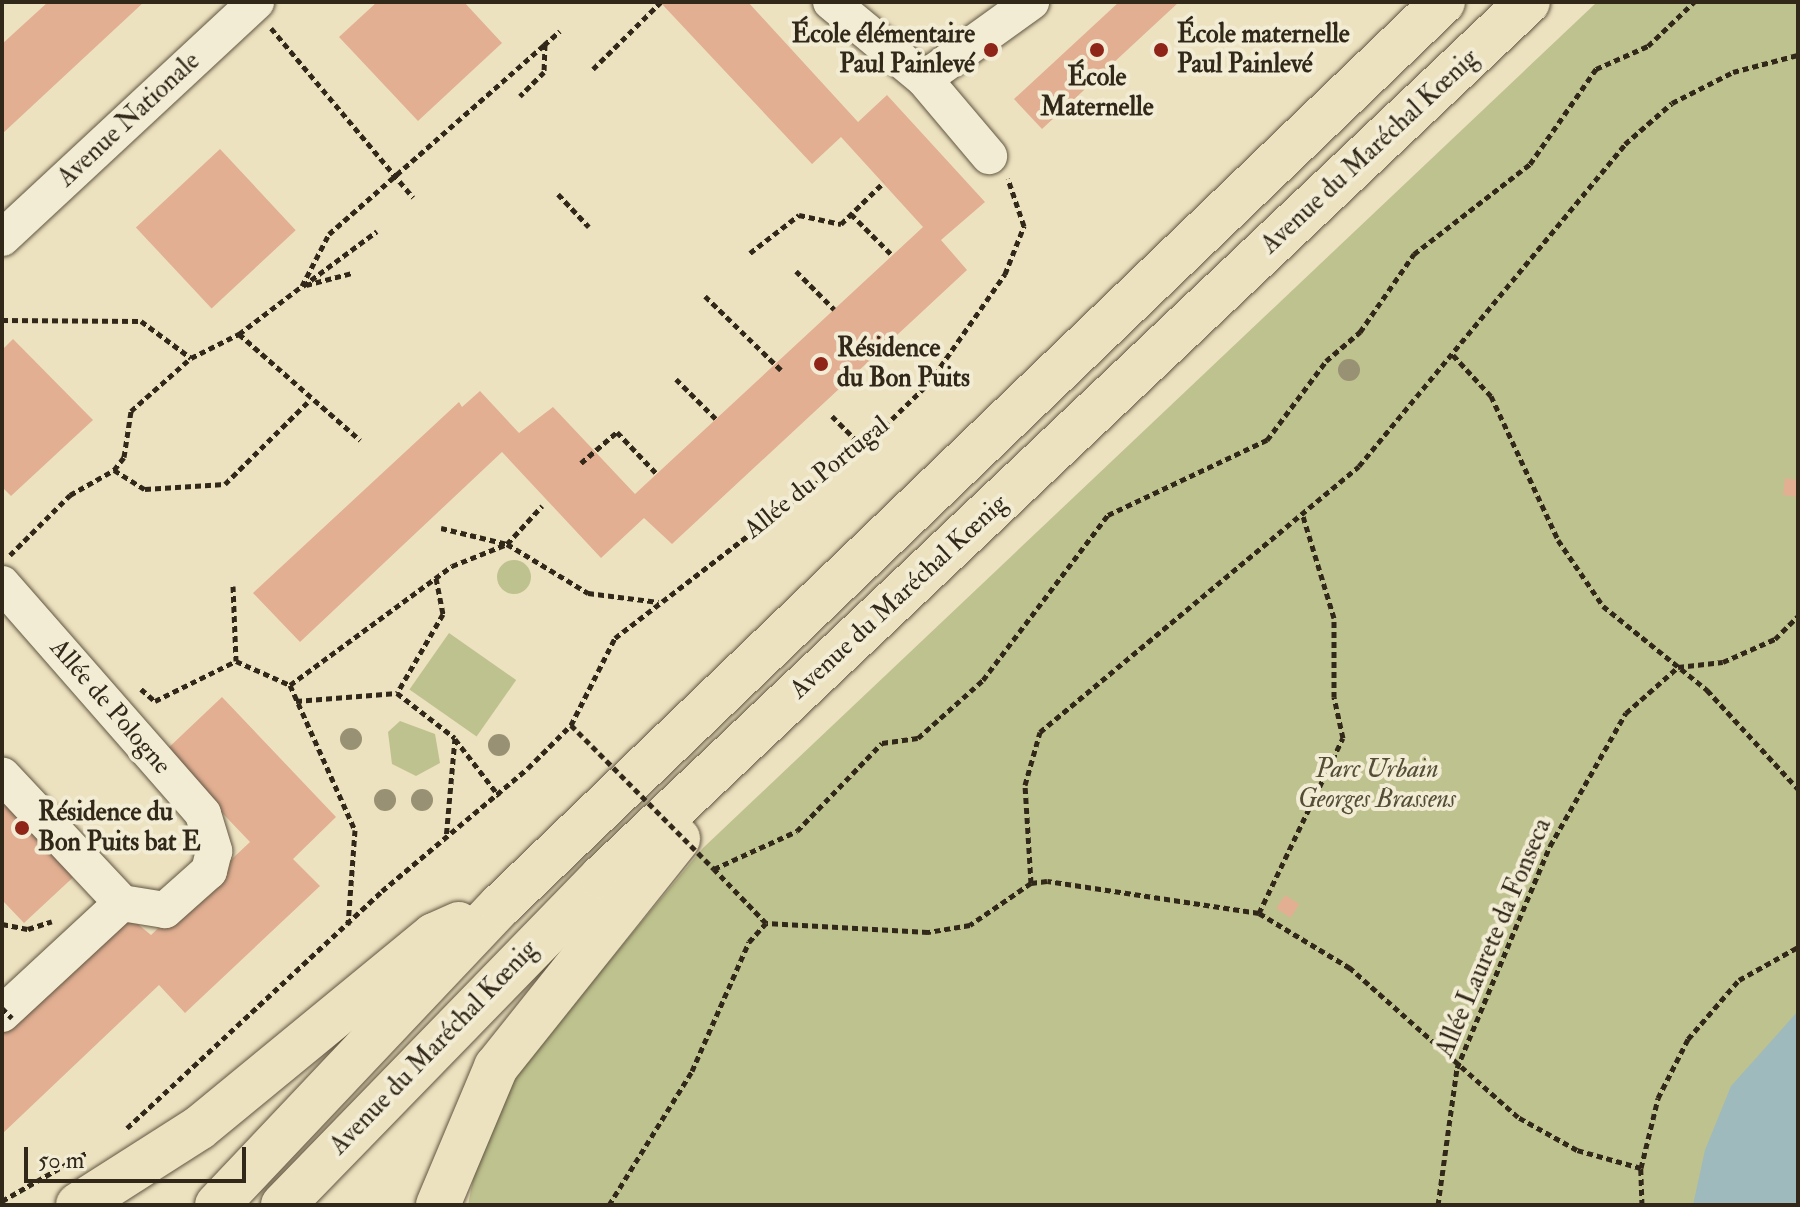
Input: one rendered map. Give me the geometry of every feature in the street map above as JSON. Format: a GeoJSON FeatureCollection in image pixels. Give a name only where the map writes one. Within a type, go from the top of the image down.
{"type":"FeatureCollection","features":[{"type":"Feature","properties":{"kind":"main road","name":"Avenue du Maréchal Kœnig"},"geometry":{"type":"LineString","coordinates":[[217,1205],[501,905],[1443,2]]}},
{"type":"Feature","properties":{"kind":"main road","name":"Avenue du Maréchal Kœnig"},"geometry":{"type":"LineString","coordinates":[[283,1205],[724,761],[1528,2]]}},
{"type":"Feature","properties":{"kind":"main road"},"geometry":{"type":"LineString","coordinates":[[439,1204],[496,1067],[706,807],[724,761]]}},
{"type":"Feature","properties":{"kind":"main road"},"geometry":{"type":"LineString","coordinates":[[78,1205],[199,1128],[434,935],[501,905]]}},
{"type":"Feature","properties":{"kind":"street"},"geometry":{"type":"LineString","coordinates":[[831,2],[924,79],[989,156]]}},
{"type":"Feature","properties":{"kind":"street"},"geometry":{"type":"LineString","coordinates":[[924,79],[1031,2]]}},
{"type":"Feature","properties":{"kind":"street","name":"Avenue Nationale"},"geometry":{"type":"LineString","coordinates":[[2,238],[254,4]]}},
{"type":"Feature","properties":{"kind":"street","name":"Allée de Pologne"},"geometry":{"type":"LineString","coordinates":[[2,584],[203,814],[214,851],[209,871],[165,910],[122,903]]}},
{"type":"Feature","properties":{"kind":"street"},"geometry":{"type":"LineString","coordinates":[[2,775],[122,903],[5,1013]]}},
{"type":"Feature","properties":{"kind":"path"},"geometry":{"type":"LineString","coordinates":[[593,69],[661,2]]}},
{"type":"Feature","properties":{"kind":"path"},"geometry":{"type":"LineString","coordinates":[[714,869],[797,831],[882,743],[918,738],[983,680],[1108,515],[1267,440],[1326,361],[1360,332],[1414,254],[1530,164],[1596,69],[1648,46],[1694,2]]}},
{"type":"Feature","properties":{"kind":"path"},"geometry":{"type":"LineString","coordinates":[[254,4],[413,197]]}},
{"type":"Feature","properties":{"kind":"path"},"geometry":{"type":"LineString","coordinates":[[302,286],[329,234],[560,31]]}},
{"type":"Feature","properties":{"kind":"path"},"geometry":{"type":"LineString","coordinates":[[520,96],[544,72],[544,45]]}},
{"type":"Feature","properties":{"kind":"path"},"geometry":{"type":"LineString","coordinates":[[1031,883],[1025,785],[1040,732],[1303,516],[1359,466],[1625,144],[1672,103],[1733,72],[1798,55]]}},
{"type":"Feature","properties":{"kind":"path","name":"Allée du Portugal"},"geometry":{"type":"LineString","coordinates":[[121,1133],[348,925],[446,838],[499,796],[571,725],[615,638],[863,447],[929,383],[1005,274],[1024,226],[1021,202],[989,156]]}},
{"type":"Feature","properties":{"kind":"path"},"geometry":{"type":"LineString","coordinates":[[750,253],[799,215],[841,224],[884,182]]}},
{"type":"Feature","properties":{"kind":"path"},"geometry":{"type":"LineString","coordinates":[[558,194],[589,227]]}},
{"type":"Feature","properties":{"kind":"path"},"geometry":{"type":"LineString","coordinates":[[851,214],[892,255]]}},
{"type":"Feature","properties":{"kind":"path"},"geometry":{"type":"LineString","coordinates":[[2,563],[70,495],[114,470],[124,457],[131,411],[191,358],[239,334],[377,231]]}},
{"type":"Feature","properties":{"kind":"path"},"geometry":{"type":"LineString","coordinates":[[796,271],[834,309]]}},
{"type":"Feature","properties":{"kind":"path"},"geometry":{"type":"LineString","coordinates":[[302,286],[352,273]]}},
{"type":"Feature","properties":{"kind":"path"},"geometry":{"type":"LineString","coordinates":[[705,296],[781,370]]}},
{"type":"Feature","properties":{"kind":"path"},"geometry":{"type":"LineString","coordinates":[[2,320],[141,321],[191,358]]}},
{"type":"Feature","properties":{"kind":"path"},"geometry":{"type":"LineString","coordinates":[[239,334],[309,401],[360,440]]}},
{"type":"Feature","properties":{"kind":"path"},"geometry":{"type":"LineString","coordinates":[[1453,355],[1491,396],[1558,540],[1603,606],[1678,667],[1798,789]]}},
{"type":"Feature","properties":{"kind":"path"},"geometry":{"type":"LineString","coordinates":[[676,379],[716,419]]}},
{"type":"Feature","properties":{"kind":"path"},"geometry":{"type":"LineString","coordinates":[[114,470],[145,489],[225,484],[309,401]]}},
{"type":"Feature","properties":{"kind":"path"},"geometry":{"type":"LineString","coordinates":[[832,416],[863,447]]}},
{"type":"Feature","properties":{"kind":"path"},"geometry":{"type":"LineString","coordinates":[[581,463],[617,432],[657,474]]}},
{"type":"Feature","properties":{"kind":"path"},"geometry":{"type":"LineString","coordinates":[[290,685],[436,578],[507,544],[542,506]]}},
{"type":"Feature","properties":{"kind":"path"},"geometry":{"type":"LineString","coordinates":[[1259,913],[1343,738],[1334,697],[1334,618],[1303,516]]}},
{"type":"Feature","properties":{"kind":"path"},"geometry":{"type":"LineString","coordinates":[[441,528],[507,544],[588,593],[658,602]]}},
{"type":"Feature","properties":{"kind":"path"},"geometry":{"type":"LineString","coordinates":[[397,693],[443,614],[436,578]]}},
{"type":"Feature","properties":{"kind":"path"},"geometry":{"type":"LineString","coordinates":[[233,586],[236,661]]}},
{"type":"Feature","properties":{"kind":"path"},"geometry":{"type":"LineString","coordinates":[[1678,667],[1723,662],[1775,639],[1798,616]]}},
{"type":"Feature","properties":{"kind":"path"},"geometry":{"type":"LineString","coordinates":[[236,661],[290,685],[355,830],[348,925]]}},
{"type":"Feature","properties":{"kind":"path"},"geometry":{"type":"LineString","coordinates":[[130,681],[155,701],[236,661]]}},
{"type":"Feature","properties":{"kind":"path","name":"Allée Laurete da Fonseca"},"geometry":{"type":"LineString","coordinates":[[1438,1204],[1457,1068],[1550,846],[1626,713],[1678,667]]}},
{"type":"Feature","properties":{"kind":"path"},"geometry":{"type":"LineString","coordinates":[[296,701],[397,693],[455,738],[499,796]]}},
{"type":"Feature","properties":{"kind":"path"},"geometry":{"type":"LineString","coordinates":[[571,725],[766,923],[928,932],[970,925],[1031,883],[1259,913],[1350,968],[1457,1068],[1555,1139],[1641,1168]]}},
{"type":"Feature","properties":{"kind":"path"},"geometry":{"type":"LineString","coordinates":[[446,838],[455,738]]}},
{"type":"Feature","properties":{"kind":"path"},"geometry":{"type":"LineString","coordinates":[[609,1205],[692,1071],[749,942],[766,923]]}},
{"type":"Feature","properties":{"kind":"path"},"geometry":{"type":"LineString","coordinates":[[2,924],[28,929]]}},
{"type":"Feature","properties":{"kind":"path"},"geometry":{"type":"LineString","coordinates":[[1642,1205],[1641,1168],[1658,1098],[1688,1039],[1739,980],[1798,947]]}},
{"type":"Feature","properties":{"kind":"path"},"geometry":{"type":"LineString","coordinates":[[2,1201],[95,1148]]}},
{"type":"Feature","properties":{"kind":"green space","name":"Parc Urbain Georges Brassens"},"geometry":{"type":"Polygon","coordinates":[[[1597,2],[1798,2],[1798,1205],[468,1205],[479,1149],[522,1066],[703,848],[1597,2]]]}},
{"type":"Feature","properties":{"kind":"green space"},"geometry":{"type":"Polygon","coordinates":[[[514,560],[526,565],[531,577],[526,589],[514,594],[502,589],[497,577],[502,565],[514,560]]]}},
{"type":"Feature","properties":{"kind":"green space"},"geometry":{"type":"Polygon","coordinates":[[[449,633],[516,680],[477,737],[409,690],[449,633]]]}},
{"type":"Feature","properties":{"kind":"green space"},"geometry":{"type":"Polygon","coordinates":[[[400,721],[435,734],[440,763],[416,776],[392,764],[388,732],[400,721]]]}},
{"type":"Feature","properties":{"kind":"water"},"geometry":{"type":"Polygon","coordinates":[[[1798,1011],[1798,1205],[1693,1205],[1705,1150],[1731,1086],[1798,1011]]]}},
{"type":"Feature","properties":{"kind":"building"},"geometry":{"type":"Polygon","coordinates":[[[48,2],[144,2],[2,134],[2,44],[48,2]]]}},
{"type":"Feature","properties":{"kind":"building"},"geometry":{"type":"Polygon","coordinates":[[[377,2],[464,2],[502,43],[418,121],[339,37],[377,2]]]}},
{"type":"Feature","properties":{"kind":"building"},"geometry":{"type":"Polygon","coordinates":[[[660,2],[748,2],[858,122],[887,95],[985,202],[941,240],[967,270],[672,544],[644,518],[601,558],[502,452],[300,642],[253,593],[459,402],[462,407],[480,391],[519,433],[553,407],[635,494],[923,227],[841,137],[812,164],[660,2]]]}},
{"type":"Feature","properties":{"kind":"building","name":"École Maternelle"},"geometry":{"type":"Polygon","coordinates":[[[1119,2],[1179,2],[1042,129],[1014,99],[1119,2]]]}},
{"type":"Feature","properties":{"kind":"building"},"geometry":{"type":"Polygon","coordinates":[[[220,149],[296,230],[212,309],[136,227],[220,149]]]}},
{"type":"Feature","properties":{"kind":"building"},"geometry":{"type":"Polygon","coordinates":[[[13,339],[93,420],[11,496],[2,487],[2,350],[13,339]]]}},
{"type":"Feature","properties":{"kind":"building"},"geometry":{"type":"Polygon","coordinates":[[[1785,478],[1798,480],[1798,497],[1783,495],[1785,478]]]}},
{"type":"Feature","properties":{"kind":"building"},"geometry":{"type":"Polygon","coordinates":[[[222,697],[336,817],[293,859],[320,886],[185,1013],[159,985],[2,1134],[2,1023],[122,911],[151,935],[250,842],[164,752],[222,697]]]}},
{"type":"Feature","properties":{"kind":"building","name":"Résidence du Bon Puits bat E"},"geometry":{"type":"Polygon","coordinates":[[[2,786],[81,870],[24,923],[2,900],[2,786]]]}},
{"type":"Feature","properties":{"kind":"building"},"geometry":{"type":"Polygon","coordinates":[[[1285,895],[1299,904],[1291,918],[1276,908],[1285,895]]]}},
{"type":"Feature","properties":{"kind":"place","name":"École élémentaire Paul Painlevé"},"geometry":{"type":"Point","coordinates":[991,50]}},
{"type":"Feature","properties":{"kind":"place","name":"École Maternelle"},"geometry":{"type":"Point","coordinates":[1097,50]}},
{"type":"Feature","properties":{"kind":"place","name":"École maternelle Paul Painlevé"},"geometry":{"type":"Point","coordinates":[1161,50]}},
{"type":"Feature","properties":{"kind":"place","name":"Résidence du Bon Puits"},"geometry":{"type":"Point","coordinates":[821,364]}},
{"type":"Feature","properties":{"kind":"place","name":"Résidence du Bon Puits bat E"},"geometry":{"type":"Point","coordinates":[22,828]}}]}
